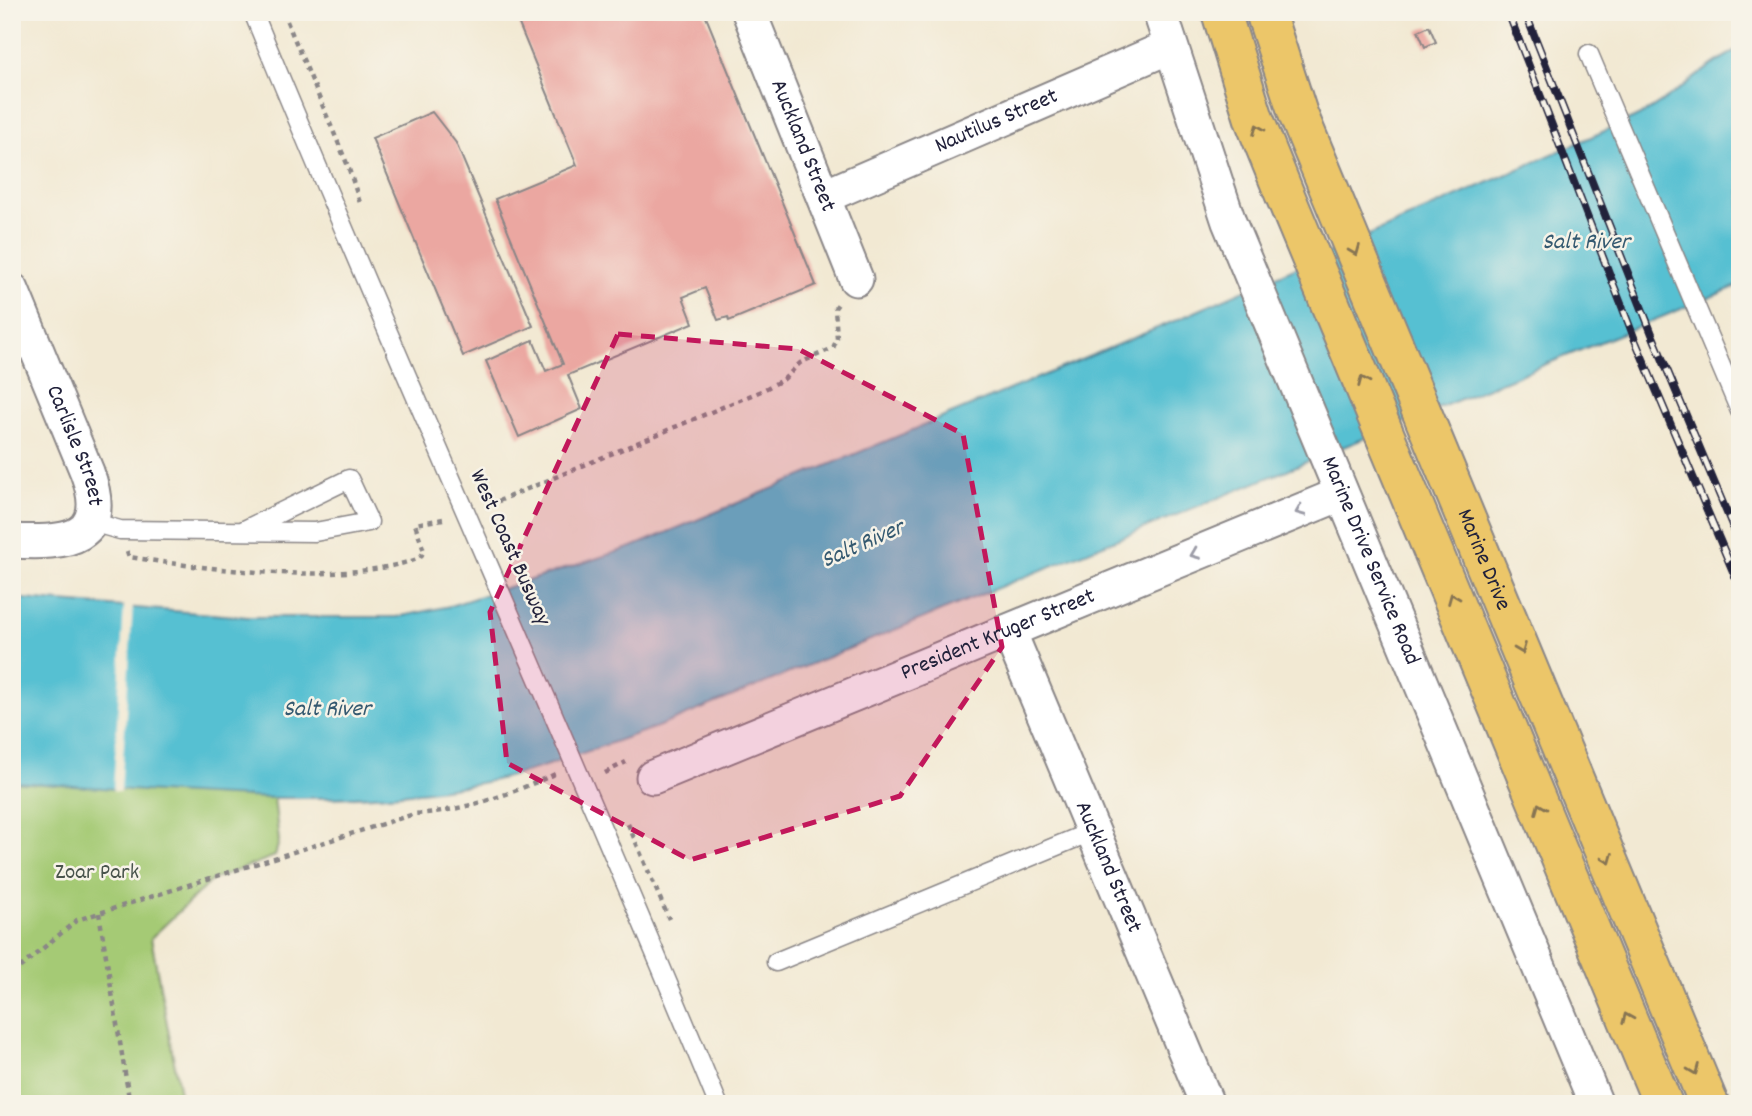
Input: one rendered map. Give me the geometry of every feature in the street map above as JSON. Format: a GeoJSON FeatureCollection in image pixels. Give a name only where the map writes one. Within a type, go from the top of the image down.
{"type":"FeatureCollection","features":[{"type":"Feature","properties":{"kind":"main road","name":"Marine Drive"},"geometry":{"type":"LineString","coordinates":[[1221,12],[1254,119],[1662,1104]]}},
{"type":"Feature","properties":{"kind":"main road","name":"Marine Drive"},"geometry":{"type":"LineString","coordinates":[[1265,12],[1298,114],[1709,1104]]}},
{"type":"Feature","properties":{"kind":"street","name":"Auckland Street"},"geometry":{"type":"LineString","coordinates":[[749,12],[856,279]]}},
{"type":"Feature","properties":{"kind":"street","name":"Marine Drive Service Road"},"geometry":{"type":"LineString","coordinates":[[1160,12],[1169,47],[1229,222],[1596,1104]]}},
{"type":"Feature","properties":{"kind":"street","name":"Nautilus Street"},"geometry":{"type":"LineString","coordinates":[[825,196],[1169,47]]}},
{"type":"Feature","properties":{"kind":"street","name":"Carlisle Street"},"geometry":{"type":"LineString","coordinates":[[12,290],[95,493],[105,526],[84,531],[66,541],[12,541]]}},
{"type":"Feature","properties":{"kind":"street","name":"President Kruger Street"},"geometry":{"type":"LineString","coordinates":[[643,768],[1009,631],[1336,479]]}},
{"type":"Feature","properties":{"kind":"street","name":"Auckland Street"},"geometry":{"type":"LineString","coordinates":[[1009,631],[1207,1104]]}},
{"type":"Feature","properties":{"kind":"lane","name":"West Coast Busway"},"geometry":{"type":"LineString","coordinates":[[253,12],[346,239],[585,784],[718,1104]]}},
{"type":"Feature","properties":{"kind":"lane"},"geometry":{"type":"LineString","coordinates":[[1589,54],[1740,411]]}},
{"type":"Feature","properties":{"kind":"lane"},"geometry":{"type":"LineString","coordinates":[[105,526],[242,531],[315,532],[369,522],[349,479],[242,531]]}},
{"type":"Feature","properties":{"kind":"lane"},"geometry":{"type":"LineString","coordinates":[[776,962],[1093,831]]}},
{"type":"Feature","properties":{"kind":"path"},"geometry":{"type":"LineString","coordinates":[[489,505],[761,391],[783,379],[800,363],[833,348],[837,339],[835,308],[856,279]]}},
{"type":"Feature","properties":{"kind":"path"},"geometry":{"type":"LineString","coordinates":[[105,526],[130,557],[269,573],[339,572],[421,558],[424,551],[415,524],[442,517]]}},
{"type":"Feature","properties":{"kind":"path"},"geometry":{"type":"LineString","coordinates":[[605,773],[643,768]]}},
{"type":"Feature","properties":{"kind":"path"},"geometry":{"type":"LineString","coordinates":[[12,974],[76,920],[414,814],[461,810],[495,800],[553,775]]}},
{"type":"Feature","properties":{"kind":"path"},"geometry":{"type":"LineString","coordinates":[[99,913],[130,1104]]}},
{"type":"Feature","properties":{"kind":"highlighted area"},"geometry":{"type":"Polygon","coordinates":[[[618,334],[798,349],[963,434],[1002,647],[900,796],[690,860],[507,763],[490,612],[618,334]]]}},
{"type":"Feature","properties":{"kind":"green space","name":"Zoar Park"},"geometry":{"type":"Polygon","coordinates":[[[12,782],[274,798],[279,841],[275,856],[212,880],[151,938],[182,1104],[12,1104],[12,782]]]}},
{"type":"Feature","properties":{"kind":"water","name":"Salt River"},"geometry":{"type":"Polygon","coordinates":[[[1740,49],[1740,285],[657,727],[515,775],[435,790],[315,798],[193,794],[12,782],[12,598],[248,617],[397,617],[450,606],[632,547],[1179,319],[1634,118],[1740,49]]]}},
{"type":"Feature","properties":{"kind":"pier"},"geometry":{"type":"Polygon","coordinates":[[[124,604],[133,605],[121,792],[113,791],[124,604]]]}},
{"type":"Feature","properties":{"kind":"building"},"geometry":{"type":"Polygon","coordinates":[[[514,12],[704,12],[816,285],[729,321],[728,317],[718,320],[705,288],[683,297],[693,323],[568,375],[582,409],[519,437],[486,361],[533,340],[546,371],[563,364],[495,199],[577,165],[514,12]]]}},
{"type":"Feature","properties":{"kind":"building"},"geometry":{"type":"Polygon","coordinates":[[[1429,26],[1436,42],[1425,47],[1418,31],[1429,26]]]}},
{"type":"Feature","properties":{"kind":"building"},"geometry":{"type":"Polygon","coordinates":[[[432,112],[456,143],[533,326],[463,356],[372,138],[432,112]]]}},
{"type":"Feature","properties":{"kind":"railway"},"geometry":{"type":"LineString","coordinates":[[1508,12],[1635,340],[1740,588]]}},
{"type":"Feature","properties":{"kind":"railway"},"geometry":{"type":"LineString","coordinates":[[1525,12],[1652,334],[1740,544]]}}]}
